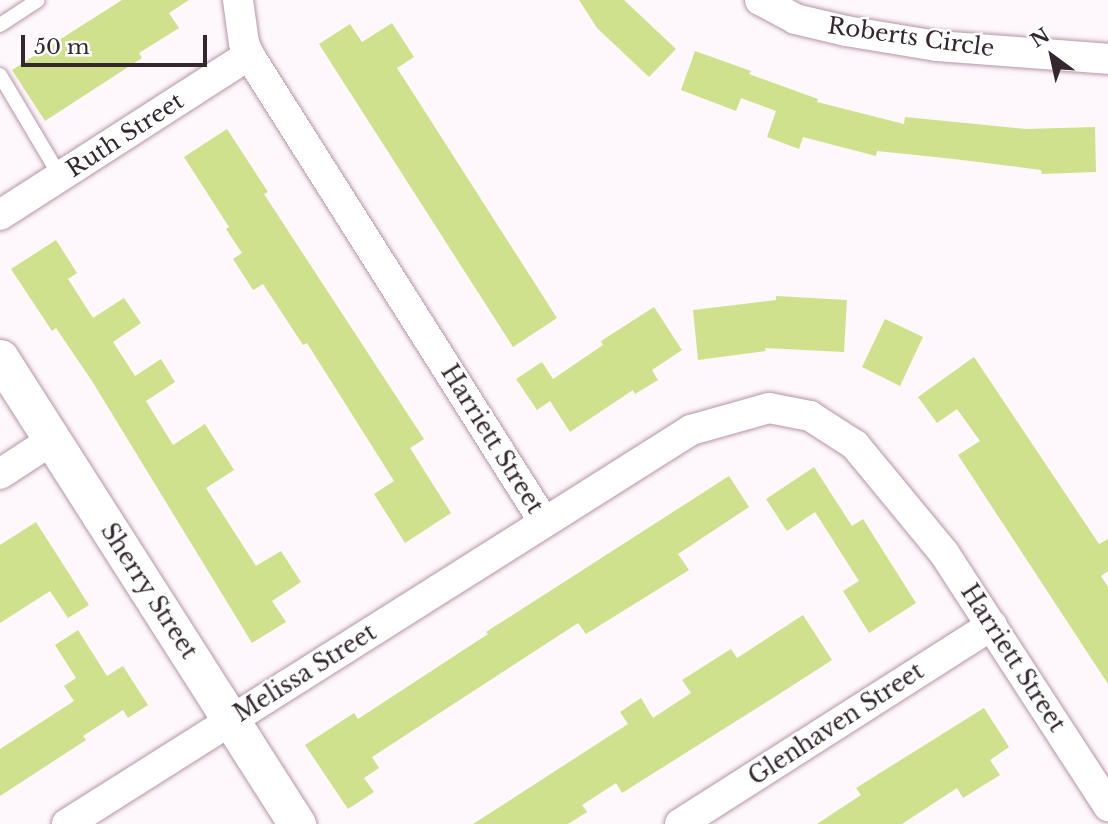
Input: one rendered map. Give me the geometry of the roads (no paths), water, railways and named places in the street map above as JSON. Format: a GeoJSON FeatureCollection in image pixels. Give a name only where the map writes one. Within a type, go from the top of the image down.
{"type":"FeatureCollection","features":[{"type":"Feature","properties":{"kind":"street","name":"Harriett Street"},"geometry":{"type":"LineString","coordinates":[[238,0],[244,43],[249,55],[544,522],[691,430],[769,408],[810,416],[855,445],[944,553],[1108,806]]}},
{"type":"Feature","properties":{"kind":"street","name":"Roberts Circle"},"geometry":{"type":"LineString","coordinates":[[760,0],[795,19],[846,31],[937,46],[1108,59]]}},
{"type":"Feature","properties":{"kind":"street","name":"Ruth Street"},"geometry":{"type":"LineString","coordinates":[[0,215],[249,55]]}},
{"type":"Feature","properties":{"kind":"street","name":"Sherry Street"},"geometry":{"type":"LineString","coordinates":[[0,358],[297,824]]}},
{"type":"Feature","properties":{"kind":"street"},"geometry":{"type":"LineString","coordinates":[[0,474],[52,440]]}},
{"type":"Feature","properties":{"kind":"street","name":"Melissa Street"},"geometry":{"type":"LineString","coordinates":[[67,824],[544,522]]}},
{"type":"Feature","properties":{"kind":"street","name":"Glenhaven Street"},"geometry":{"type":"LineString","coordinates":[[680,824],[992,625]]}},
{"type":"Feature","properties":{"kind":"lane"},"geometry":{"type":"LineString","coordinates":[[0,25],[38,0]]}},
{"type":"Feature","properties":{"kind":"lane"},"geometry":{"type":"LineString","coordinates":[[0,75],[60,176]]}}]}
